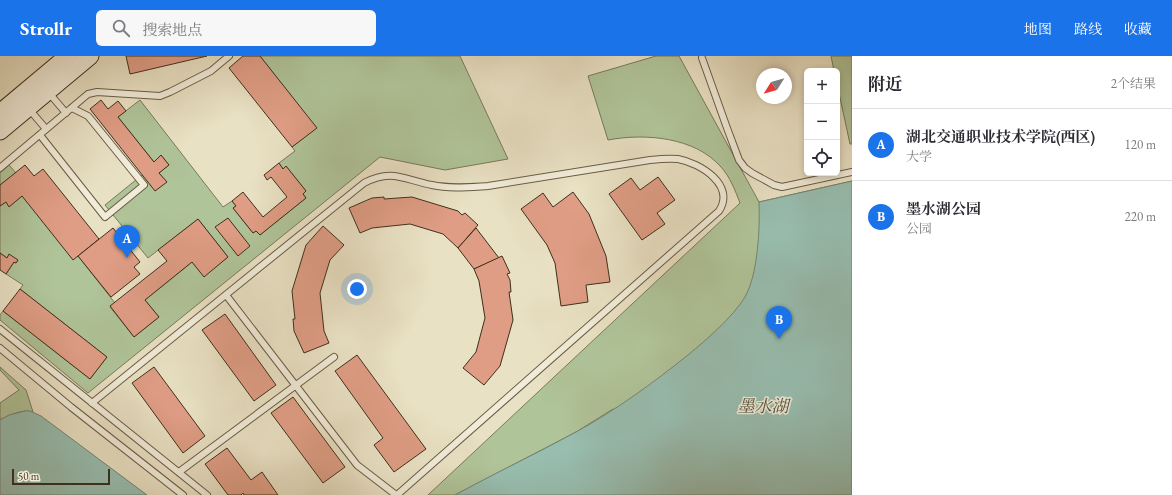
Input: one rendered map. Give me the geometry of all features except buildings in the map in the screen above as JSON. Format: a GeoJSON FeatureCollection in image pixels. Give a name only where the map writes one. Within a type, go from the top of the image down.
{"type":"FeatureCollection","features":[{"type":"Feature","properties":{"kind":"main road"},"geometry":{"type":"LineString","coordinates":[[0,113],[68,56]]}},
{"type":"Feature","properties":{"kind":"main road"},"geometry":{"type":"LineString","coordinates":[[0,131],[90,56]]}},
{"type":"Feature","properties":{"kind":"lane"},"geometry":{"type":"LineString","coordinates":[[0,168],[88,94],[97,92],[160,96],[211,71],[229,56]]}},
{"type":"Feature","properties":{"kind":"lane"},"geometry":{"type":"LineString","coordinates":[[702,58],[726,128],[739,160],[745,168],[774,185],[782,187],[852,172]]}},
{"type":"Feature","properties":{"kind":"lane"},"geometry":{"type":"LineString","coordinates":[[48,91],[66,113]]}},
{"type":"Feature","properties":{"kind":"lane"},"geometry":{"type":"LineString","coordinates":[[28,108],[46,129]]}},
{"type":"Feature","properties":{"kind":"lane"},"geometry":{"type":"LineString","coordinates":[[40,135],[105,217],[144,185],[88,116],[72,108]]}},
{"type":"Feature","properties":{"kind":"lane"},"geometry":{"type":"LineString","coordinates":[[92,403],[226,295],[364,184],[383,175],[404,177],[432,185],[464,188],[488,186],[650,160],[677,159],[702,168],[712,175],[722,191],[724,199],[719,211],[396,495],[357,466],[226,295]]}},
{"type":"Feature","properties":{"kind":"lane"},"geometry":{"type":"LineString","coordinates":[[0,329],[207,495]]}},
{"type":"Feature","properties":{"kind":"lane"},"geometry":{"type":"LineString","coordinates":[[0,348],[183,495]]}},
{"type":"Feature","properties":{"kind":"lane"},"geometry":{"type":"LineString","coordinates":[[178,472],[334,357]]}},
{"type":"Feature","properties":{"kind":"shaded area"},"geometry":{"type":"Polygon","coordinates":[[[260,56],[460,56],[508,159],[445,170],[380,157],[88,393],[0,320],[0,315],[3,311],[90,379],[107,357],[20,289],[23,285],[6,274],[14,262],[16,263],[18,260],[9,255],[7,258],[0,253],[0,206],[6,202],[10,206],[22,196],[78,256],[115,303],[110,307],[134,337],[159,317],[145,300],[192,262],[204,276],[228,257],[198,219],[148,258],[105,205],[142,175],[166,182],[159,173],[169,165],[161,155],[154,162],[118,117],[140,100],[223,207],[232,201],[236,206],[233,208],[253,233],[256,231],[260,235],[306,198],[303,194],[306,191],[286,166],[283,169],[279,163],[295,151],[292,147],[316,128],[260,56]]]}},
{"type":"Feature","properties":{"kind":"shaded area"},"geometry":{"type":"Polygon","coordinates":[[[656,56],[679,56],[759,202],[852,181],[852,495],[613,409],[576,432],[455,495],[428,495],[740,203],[732,184],[721,167],[698,149],[684,143],[653,138],[638,137],[608,140],[588,76],[656,56]]]}},
{"type":"Feature","properties":{"kind":"shaded area"},"geometry":{"type":"Polygon","coordinates":[[[831,56],[852,56],[852,144],[850,144],[840,98],[840,68],[833,68],[831,56]]]}},
{"type":"Feature","properties":{"kind":"shaded area"},"geometry":{"type":"Polygon","coordinates":[[[9,165],[16,173],[0,185],[0,173],[9,165]]]}},
{"type":"Feature","properties":{"kind":"shaded area"},"geometry":{"type":"Polygon","coordinates":[[[0,367],[26,390],[33,412],[20,412],[0,420],[0,403],[19,390],[0,370],[0,367]]]}},
{"type":"Feature","properties":{"kind":"water","name":"墨水湖"},"geometry":{"type":"Polygon","coordinates":[[[852,181],[852,495],[455,495],[591,424],[634,396],[661,376],[719,328],[740,305],[745,297],[753,276],[757,251],[759,202],[852,181]]]}},
{"type":"Feature","properties":{"kind":"water"},"geometry":{"type":"Polygon","coordinates":[[[30,411],[41,416],[147,495],[0,495],[0,420],[9,415],[30,411]]]}},
{"type":"Feature","properties":{"kind":"place","name":"湖北交通职业技术学院(西区)"},"geometry":{"type":"Point","coordinates":[127,258]}},
{"type":"Feature","properties":{"kind":"place","name":"墨水湖公园"},"geometry":{"type":"Point","coordinates":[779,339]}}]}
